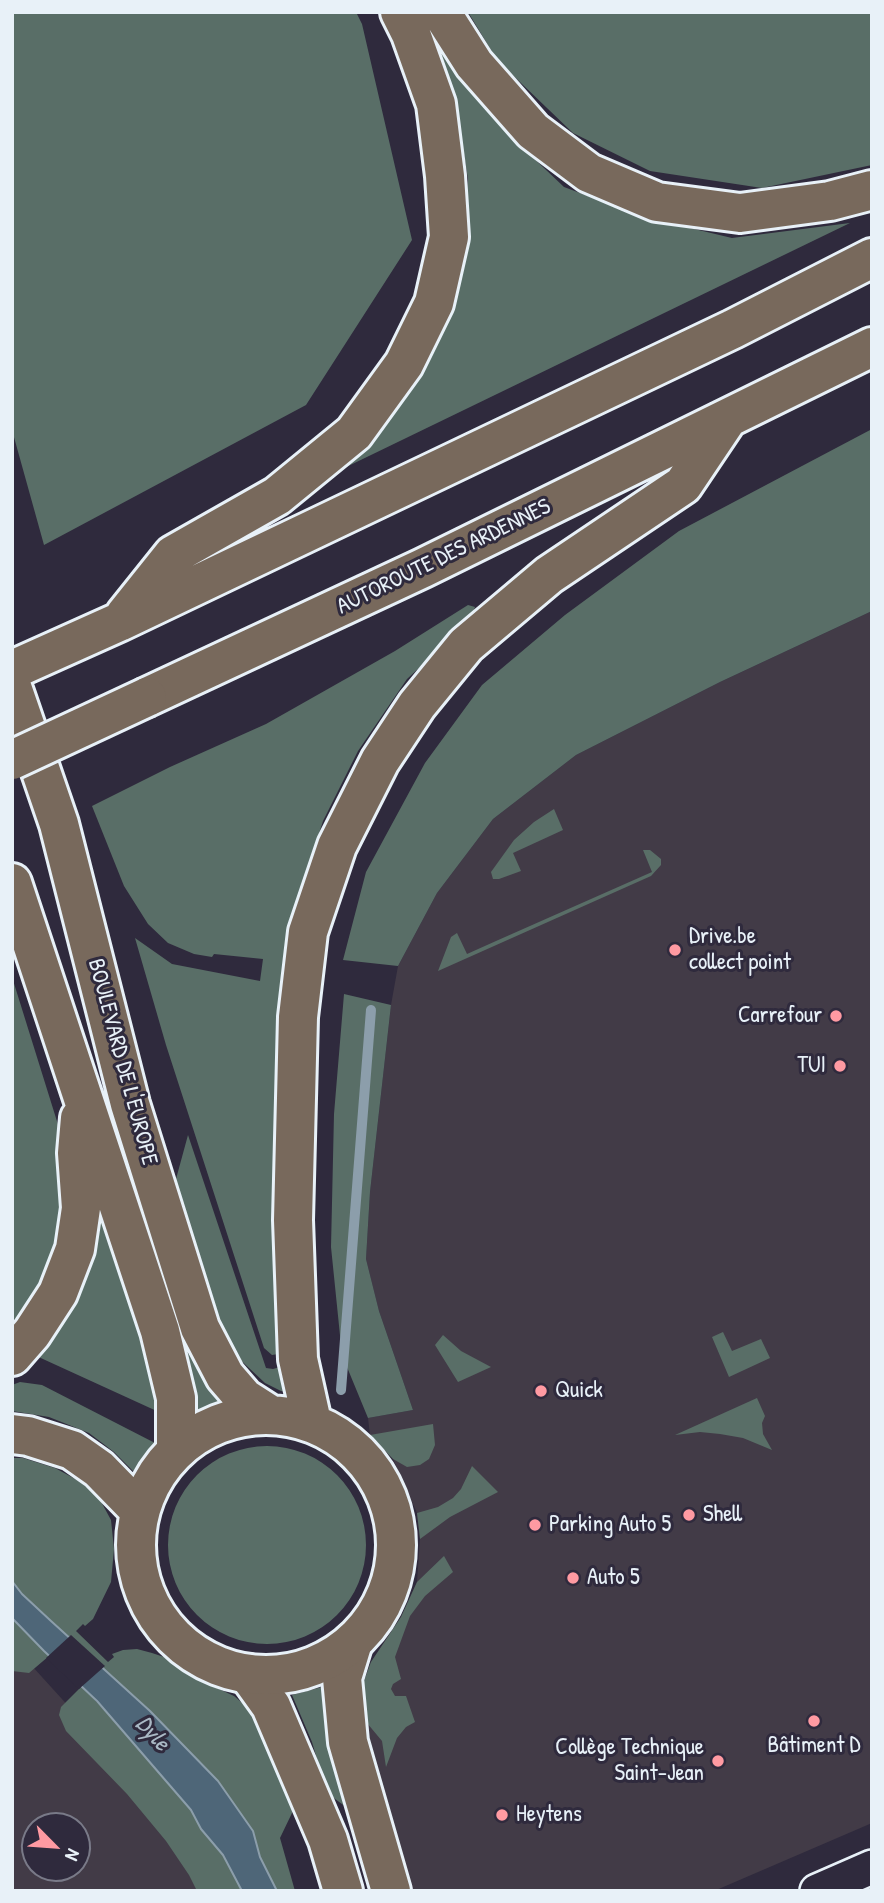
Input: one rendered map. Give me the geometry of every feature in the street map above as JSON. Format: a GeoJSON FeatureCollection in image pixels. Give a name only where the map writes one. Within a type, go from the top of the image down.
{"type":"FeatureCollection","features":[{"type":"Feature","properties":{"kind":"main road"},"geometry":{"type":"LineString","coordinates":[[119,622],[173,555],[277,496],[354,433],[404,364],[435,303],[449,237],[441,140],[436,104],[411,34],[400,12]]}},
{"type":"Feature","properties":{"kind":"main road"},"geometry":{"type":"LineString","coordinates":[[440,12],[474,64],[533,131],[589,173],[657,202],[740,213],[830,201],[872,190]]}},
{"type":"Feature","properties":{"kind":"main road"},"geometry":{"type":"LineString","coordinates":[[12,670],[119,622],[733,329],[872,258]]}},
{"type":"Feature","properties":{"kind":"main road","name":"AUTOROUTE DES ARDENNES"},"geometry":{"type":"LineString","coordinates":[[12,760],[423,568],[872,347]]}},
{"type":"Feature","properties":{"kind":"main road"},"geometry":{"type":"LineString","coordinates":[[312,1422],[298,1359],[293,1220],[298,1017],[308,932],[337,846],[388,750],[417,705],[466,646],[549,575],[683,485],[726,421]]}},
{"type":"Feature","properties":{"kind":"main road","name":"BOULEVARD DE L'EUROPE"},"geometry":{"type":"LineString","coordinates":[[12,687],[59,824],[130,1104],[200,1328],[225,1376],[244,1398],[269,1414]]}},
{"type":"Feature","properties":{"kind":"main road","name":"BOULEVARD DE L'EUROPE"},"geometry":{"type":"LineString","coordinates":[[12,883],[160,1331],[176,1398],[176,1451]]}},
{"type":"Feature","properties":{"kind":"main road"},"geometry":{"type":"LineString","coordinates":[[12,1356],[32,1334],[58,1293],[75,1249],[81,1208],[77,1153],[82,1099]]}},
{"type":"Feature","properties":{"kind":"main road","name":"BOULEVARD DE L'EUROPE"},"geometry":{"type":"LineString","coordinates":[[269,1414],[312,1422],[340,1437],[364,1458],[382,1484],[397,1532],[392,1582],[377,1615],[354,1642],[322,1663],[286,1674],[248,1674],[222,1668],[198,1656],[177,1640],[157,1616],[143,1587],[136,1556],[140,1511],[154,1479],[176,1451],[203,1431],[235,1418],[269,1414]]}},
{"type":"Feature","properties":{"kind":"main road"},"geometry":{"type":"LineString","coordinates":[[12,1434],[28,1436],[72,1450],[99,1469],[140,1511]]}},
{"type":"Feature","properties":{"kind":"main road","name":"BOULEVARD DE L'EUROPE"},"geometry":{"type":"LineString","coordinates":[[354,1642],[342,1678],[348,1742],[391,1891]]}},
{"type":"Feature","properties":{"kind":"main road"},"geometry":{"type":"LineString","coordinates":[[248,1674],[276,1717],[328,1840],[343,1891]]}},
{"type":"Feature","properties":{"kind":"street"},"geometry":{"type":"LineString","coordinates":[[817,1891],[872,1867]]}},
{"type":"Feature","properties":{"kind":"shaded area"},"geometry":{"type":"Polygon","coordinates":[[[872,611],[872,1823],[714,1891],[408,1891],[374,1770],[363,1704],[364,1681],[371,1662],[401,1617],[417,1582],[420,1539],[417,1513],[393,1459],[370,1435],[368,1418],[413,1410],[379,1311],[366,1259],[370,1192],[391,1005],[398,966],[437,893],[493,819],[576,755],[720,682],[872,611]]]}},
{"type":"Feature","properties":{"kind":"shaded area"},"geometry":{"type":"Polygon","coordinates":[[[12,1644],[141,1786],[218,1891],[12,1891],[12,1644]]]}},
{"type":"Feature","properties":{"kind":"green space"},"geometry":{"type":"Polygon","coordinates":[[[12,12],[356,12],[362,24],[412,240],[306,405],[44,545],[12,430],[12,12]]]}},
{"type":"Feature","properties":{"kind":"green space"},"geometry":{"type":"Polygon","coordinates":[[[468,12],[872,12],[872,165],[762,188],[650,171],[573,133],[497,60],[468,12]]]}},
{"type":"Feature","properties":{"kind":"green space"},"geometry":{"type":"Polygon","coordinates":[[[440,51],[472,84],[503,129],[564,187],[644,217],[732,238],[850,223],[338,471],[426,362],[461,272],[468,179],[455,100],[440,51]]]}},
{"type":"Feature","properties":{"kind":"green space"},"geometry":{"type":"Polygon","coordinates":[[[872,429],[872,611],[720,682],[576,755],[493,819],[437,893],[398,966],[343,960],[366,872],[425,763],[482,685],[565,615],[679,531],[872,429]]]}},
{"type":"Feature","properties":{"kind":"green space"},"geometry":{"type":"Polygon","coordinates":[[[468,605],[475,607],[470,621],[407,679],[358,751],[323,821],[295,908],[287,953],[285,1353],[272,1355],[264,1348],[166,1045],[135,938],[172,964],[260,981],[263,959],[194,954],[168,943],[148,924],[124,886],[92,806],[266,724],[395,651],[468,605]]]}},
{"type":"Feature","properties":{"kind":"green space"},"geometry":{"type":"Polygon","coordinates":[[[554,809],[563,830],[513,853],[521,871],[493,879],[491,872],[514,840],[554,809]]]}},
{"type":"Feature","properties":{"kind":"green space"},"geometry":{"type":"Polygon","coordinates":[[[643,850],[650,850],[661,859],[661,865],[651,876],[438,971],[451,937],[457,933],[467,954],[652,872],[643,850]]]}},
{"type":"Feature","properties":{"kind":"green space"},"geometry":{"type":"Polygon","coordinates":[[[12,977],[65,1147],[61,1254],[12,1338],[12,977]]]}},
{"type":"Feature","properties":{"kind":"green space"},"geometry":{"type":"Polygon","coordinates":[[[344,994],[391,1005],[370,1192],[366,1259],[379,1311],[413,1410],[368,1418],[342,1355],[331,1247],[334,1114],[344,994]]]}},
{"type":"Feature","properties":{"kind":"green space"},"geometry":{"type":"Polygon","coordinates":[[[188,1135],[266,1368],[287,1365],[296,1393],[281,1391],[265,1383],[233,1353],[220,1331],[173,1190],[188,1135]]]}},
{"type":"Feature","properties":{"kind":"green space"},"geometry":{"type":"Polygon","coordinates":[[[103,1208],[145,1342],[161,1413],[32,1354],[92,1211],[103,1208]]]}},
{"type":"Feature","properties":{"kind":"green space"},"geometry":{"type":"Polygon","coordinates":[[[723,1332],[732,1351],[761,1339],[770,1358],[729,1377],[712,1337],[723,1332]]]}},
{"type":"Feature","properties":{"kind":"green space"},"geometry":{"type":"Polygon","coordinates":[[[443,1335],[461,1351],[491,1367],[458,1382],[435,1345],[443,1335]]]}},
{"type":"Feature","properties":{"kind":"green space"},"geometry":{"type":"Polygon","coordinates":[[[186,1348],[213,1391],[227,1399],[195,1413],[192,1373],[186,1348]]]}},
{"type":"Feature","properties":{"kind":"green space"},"geometry":{"type":"Polygon","coordinates":[[[20,1382],[42,1385],[155,1443],[146,1459],[133,1471],[89,1433],[49,1417],[12,1411],[12,1385],[20,1382]]]}},
{"type":"Feature","properties":{"kind":"green space"},"geometry":{"type":"Polygon","coordinates":[[[757,1398],[765,1416],[762,1423],[763,1434],[772,1450],[743,1438],[720,1434],[700,1432],[675,1435],[757,1398]]]}},
{"type":"Feature","properties":{"kind":"green space"},"geometry":{"type":"Polygon","coordinates":[[[433,1424],[435,1445],[429,1459],[420,1465],[407,1467],[393,1459],[370,1435],[433,1424]]]}},
{"type":"Feature","properties":{"kind":"green space"},"geometry":{"type":"Polygon","coordinates":[[[267,1446],[286,1447],[305,1453],[322,1462],[337,1475],[350,1490],[359,1507],[365,1526],[365,1564],[359,1583],[350,1600],[337,1615],[322,1628],[305,1637],[286,1643],[267,1644],[248,1643],[229,1637],[212,1628],[197,1615],[184,1600],[175,1583],[169,1564],[168,1545],[169,1526],[175,1507],[184,1490],[197,1475],[212,1462],[229,1453],[248,1447],[267,1446]]]}},
{"type":"Feature","properties":{"kind":"green space"},"geometry":{"type":"Polygon","coordinates":[[[12,1458],[23,1458],[55,1468],[79,1481],[98,1496],[111,1520],[114,1549],[111,1582],[93,1619],[76,1631],[108,1662],[114,1657],[112,1654],[123,1650],[137,1649],[164,1657],[185,1673],[234,1696],[258,1716],[292,1801],[292,1813],[280,1838],[295,1891],[277,1891],[274,1887],[260,1857],[253,1831],[218,1781],[150,1711],[22,1594],[12,1581],[12,1458]]]}},
{"type":"Feature","properties":{"kind":"green space"},"geometry":{"type":"Polygon","coordinates":[[[472,1466],[498,1492],[450,1517],[420,1539],[417,1513],[438,1507],[453,1498],[461,1489],[472,1466]]]}},
{"type":"Feature","properties":{"kind":"green space"},"geometry":{"type":"Polygon","coordinates":[[[444,1556],[453,1572],[425,1596],[410,1616],[395,1657],[401,1679],[393,1684],[391,1689],[395,1696],[406,1696],[415,1722],[406,1727],[397,1738],[386,1767],[382,1741],[367,1723],[363,1704],[364,1681],[371,1662],[401,1617],[417,1582],[444,1556]]]}},
{"type":"Feature","properties":{"kind":"green space"},"geometry":{"type":"Polygon","coordinates":[[[12,1617],[49,1656],[29,1673],[12,1671],[12,1617]]]}},
{"type":"Feature","properties":{"kind":"green space"},"geometry":{"type":"Polygon","coordinates":[[[82,1686],[191,1810],[201,1829],[223,1855],[242,1891],[197,1891],[166,1841],[127,1794],[66,1731],[59,1715],[61,1707],[82,1686]]]}},
{"type":"Feature","properties":{"kind":"green space"},"geometry":{"type":"Polygon","coordinates":[[[322,1687],[331,1738],[350,1810],[327,1793],[312,1742],[292,1695],[322,1687]]]}},
{"type":"Feature","properties":{"kind":"water","name":"Dyle"},"geometry":{"type":"Polygon","coordinates":[[[12,1581],[22,1594],[150,1711],[218,1781],[253,1831],[260,1857],[277,1891],[242,1891],[223,1855],[201,1829],[191,1810],[97,1701],[12,1618],[12,1581]]]}},
{"type":"Feature","properties":{"kind":"pier"},"geometry":{"type":"Polygon","coordinates":[[[71,1635],[105,1666],[79,1689],[46,1658],[71,1635]]]}},
{"type":"Feature","properties":{"kind":"waterway"},"geometry":{"type":"LineString","coordinates":[[341,1390],[371,1010]]}},
{"type":"Feature","properties":{"kind":"place","name":"Drive.be collect point"},"geometry":{"type":"Point","coordinates":[675,950]}},
{"type":"Feature","properties":{"kind":"place","name":"Carrefour"},"geometry":{"type":"Point","coordinates":[836,1016]}},
{"type":"Feature","properties":{"kind":"place","name":"TUI"},"geometry":{"type":"Point","coordinates":[840,1066]}},
{"type":"Feature","properties":{"kind":"place","name":"Quick"},"geometry":{"type":"Point","coordinates":[541,1391]}},
{"type":"Feature","properties":{"kind":"place","name":"Shell"},"geometry":{"type":"Point","coordinates":[689,1515]}},
{"type":"Feature","properties":{"kind":"place","name":"Parking Auto 5"},"geometry":{"type":"Point","coordinates":[535,1525]}},
{"type":"Feature","properties":{"kind":"place","name":"Auto 5"},"geometry":{"type":"Point","coordinates":[573,1578]}},
{"type":"Feature","properties":{"kind":"place","name":"Bâtiment D"},"geometry":{"type":"Point","coordinates":[814,1721]}},
{"type":"Feature","properties":{"kind":"place","name":"Collège Technique Saint-Jean"},"geometry":{"type":"Point","coordinates":[718,1761]}},
{"type":"Feature","properties":{"kind":"place","name":"Heytens"},"geometry":{"type":"Point","coordinates":[502,1815]}}]}
